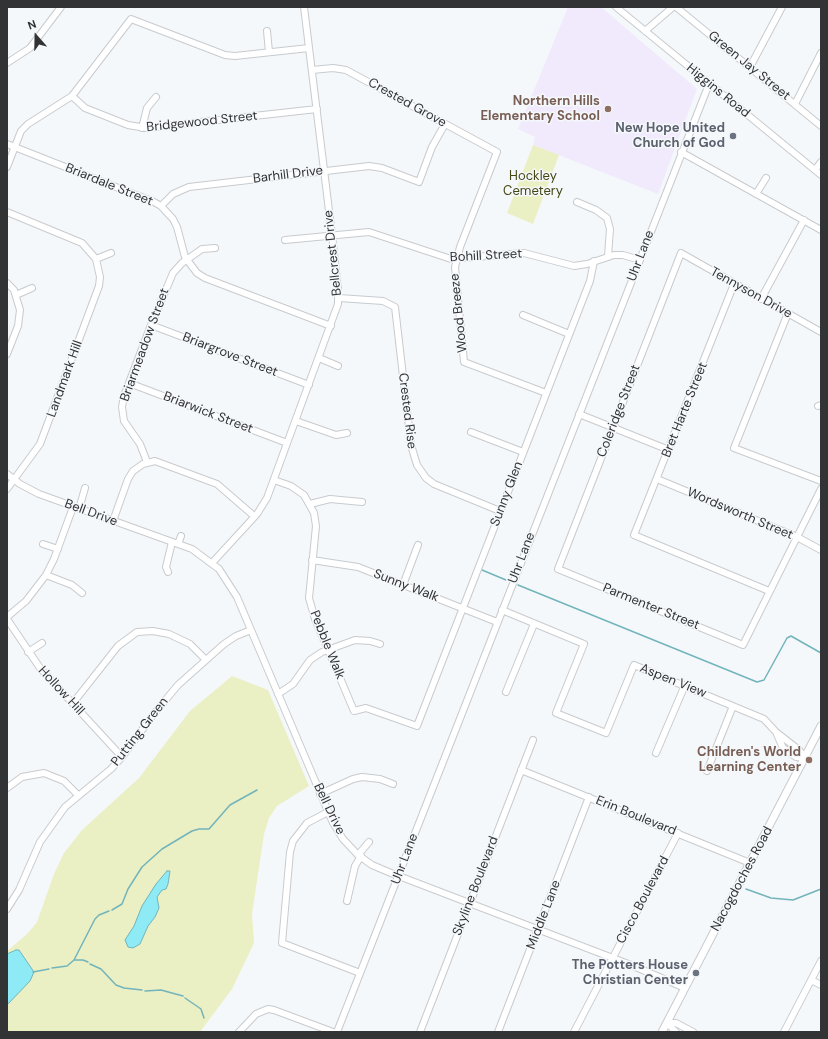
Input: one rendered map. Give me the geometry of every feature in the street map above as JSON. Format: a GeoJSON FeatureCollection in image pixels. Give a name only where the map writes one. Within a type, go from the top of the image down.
{"type":"FeatureCollection","features":[{"type":"Feature","properties":{"kind":"main road","name":"Nacogdoches Road"},"geometry":{"type":"LineString","coordinates":[[662,1032],[821,726]]}},
{"type":"Feature","properties":{"kind":"street"},"geometry":{"type":"LineString","coordinates":[[7,63],[30,48],[61,7]]}},
{"type":"Feature","properties":{"kind":"street","name":"Bellcrest Drive"},"geometry":{"type":"LineString","coordinates":[[212,563],[265,503],[331,326],[338,298],[332,235],[304,7]]}},
{"type":"Feature","properties":{"kind":"street","name":"Higgins Road"},"geometry":{"type":"LineString","coordinates":[[616,7],[821,175]]}},
{"type":"Feature","properties":{"kind":"street"},"geometry":{"type":"LineString","coordinates":[[645,31],[675,7]]}},
{"type":"Feature","properties":{"kind":"street","name":"Green Jay Street"},"geometry":{"type":"LineString","coordinates":[[675,7],[821,126]]}},
{"type":"Feature","properties":{"kind":"street"},"geometry":{"type":"LineString","coordinates":[[750,67],[782,7]]}},
{"type":"Feature","properties":{"kind":"street"},"geometry":{"type":"LineString","coordinates":[[7,167],[21,131],[28,124],[72,96],[131,19],[225,55],[234,56],[309,48]]}},
{"type":"Feature","properties":{"kind":"street"},"geometry":{"type":"LineString","coordinates":[[267,30],[269,52]]}},
{"type":"Feature","properties":{"kind":"street"},"geometry":{"type":"LineString","coordinates":[[795,104],[821,54]]}},
{"type":"Feature","properties":{"kind":"street","name":"Crested Grove"},"geometry":{"type":"LineString","coordinates":[[312,70],[332,68],[346,70],[497,152]]}},
{"type":"Feature","properties":{"kind":"street","name":"Uhr Lane"},"geometry":{"type":"LineString","coordinates":[[337,1032],[681,152],[709,84]]}},
{"type":"Feature","properties":{"kind":"street","name":"Bridgewood Street"},"geometry":{"type":"LineString","coordinates":[[72,96],[85,108],[128,125],[142,128],[317,109]]}},
{"type":"Feature","properties":{"kind":"street"},"geometry":{"type":"LineString","coordinates":[[142,128],[147,108],[156,97]]}},
{"type":"Feature","properties":{"kind":"street","name":"Barhill Drive"},"geometry":{"type":"LineString","coordinates":[[161,206],[173,194],[189,187],[369,166],[378,166],[419,182],[432,146],[445,124]]}},
{"type":"Feature","properties":{"kind":"street","name":"Briardale Street"},"geometry":{"type":"LineString","coordinates":[[7,144],[161,206],[175,223],[186,260],[194,270],[205,278],[331,326]]}},
{"type":"Feature","properties":{"kind":"street","name":"Wood Breeze"},"geometry":{"type":"LineString","coordinates":[[497,152],[456,259],[454,274],[464,362],[546,393]]}},
{"type":"Feature","properties":{"kind":"street"},"geometry":{"type":"LineString","coordinates":[[681,152],[821,230]]}},
{"type":"Feature","properties":{"kind":"street"},"geometry":{"type":"LineString","coordinates":[[815,170],[821,162]]}},
{"type":"Feature","properties":{"kind":"street"},"geometry":{"type":"LineString","coordinates":[[756,194],[766,178]]}},
{"type":"Feature","properties":{"kind":"street"},"geometry":{"type":"LineString","coordinates":[[577,202],[596,210],[607,218],[610,229],[608,256]]}},
{"type":"Feature","properties":{"kind":"street"},"geometry":{"type":"LineString","coordinates":[[7,212],[74,238],[89,249],[96,259],[111,253]]}},
{"type":"Feature","properties":{"kind":"street"},"geometry":{"type":"LineString","coordinates":[[761,299],[804,220]]}},
{"type":"Feature","properties":{"kind":"street","name":"Bohill Street"},"geometry":{"type":"LineString","coordinates":[[284,240],[363,232],[375,233],[438,256],[456,259],[524,252],[535,254],[565,265],[578,266],[608,256],[624,255],[640,260]]}},
{"type":"Feature","properties":{"kind":"street","name":"Briarmeadow Street"},"geometry":{"type":"LineString","coordinates":[[147,462],[142,448],[128,428],[122,414],[123,400],[151,325],[173,273],[186,260],[202,249],[216,248]]}},
{"type":"Feature","properties":{"kind":"street","name":"Tennyson Drive"},"geometry":{"type":"LineString","coordinates":[[681,253],[821,332]]}},
{"type":"Feature","properties":{"kind":"street","name":"Coleridge Street"},"geometry":{"type":"LineString","coordinates":[[558,570],[681,253]]}},
{"type":"Feature","properties":{"kind":"street","name":"Landmark Hill"},"geometry":{"type":"LineString","coordinates":[[7,489],[40,444],[54,408],[99,286],[100,272],[96,259]]}},
{"type":"Feature","properties":{"kind":"street","name":"Sunny Glen"},"geometry":{"type":"LineString","coordinates":[[354,711],[366,708],[417,726],[590,281],[594,261]]}},
{"type":"Feature","properties":{"kind":"street"},"geometry":{"type":"LineString","coordinates":[[7,283],[16,295],[20,315],[7,354]]}},
{"type":"Feature","properties":{"kind":"street","name":"Bret Harte Street"},"geometry":{"type":"LineString","coordinates":[[734,284],[634,536],[769,591]]}},
{"type":"Feature","properties":{"kind":"street"},"geometry":{"type":"LineString","coordinates":[[16,295],[32,288]]}},
{"type":"Feature","properties":{"kind":"street","name":"Crested Rise"},"geometry":{"type":"LineString","coordinates":[[338,298],[383,301],[395,307],[411,445],[417,465],[426,478],[434,484],[500,511]]}},
{"type":"Feature","properties":{"kind":"street"},"geometry":{"type":"LineString","coordinates":[[788,313],[734,448],[821,481]]}},
{"type":"Feature","properties":{"kind":"street"},"geometry":{"type":"LineString","coordinates":[[523,316],[569,334]]}},
{"type":"Feature","properties":{"kind":"street","name":"Briargrove Street"},"geometry":{"type":"LineString","coordinates":[[151,325],[309,385]]}},
{"type":"Feature","properties":{"kind":"street"},"geometry":{"type":"LineString","coordinates":[[319,358],[338,366]]}},
{"type":"Feature","properties":{"kind":"street","name":"Briarwick Street"},"geometry":{"type":"LineString","coordinates":[[129,383],[287,443]]}},
{"type":"Feature","properties":{"kind":"street"},"geometry":{"type":"LineString","coordinates":[[579,414],[669,450]]}},
{"type":"Feature","properties":{"kind":"street"},"geometry":{"type":"LineString","coordinates":[[296,421],[336,435],[347,433]]}},
{"type":"Feature","properties":{"kind":"street"},"geometry":{"type":"LineString","coordinates":[[471,432],[523,452]]}},
{"type":"Feature","properties":{"kind":"street"},"geometry":{"type":"LineString","coordinates":[[113,521],[128,479],[138,467],[147,462],[163,463],[212,481],[254,516]]}},
{"type":"Feature","properties":{"kind":"street","name":"Bell Drive"},"geometry":{"type":"LineString","coordinates":[[7,474],[27,489],[175,543],[200,554],[212,563],[231,587],[251,630],[337,831],[348,846],[360,856],[372,864],[398,876],[538,929],[685,988]]}},
{"type":"Feature","properties":{"kind":"street","name":"Wordsworth Street"},"geometry":{"type":"LineString","coordinates":[[657,479],[797,537],[821,550]]}},
{"type":"Feature","properties":{"kind":"street","name":"Pebble Walk"},"geometry":{"type":"LineString","coordinates":[[274,480],[299,491],[310,504],[315,517],[316,526],[309,598],[313,613],[354,711]]}},
{"type":"Feature","properties":{"kind":"street"},"geometry":{"type":"LineString","coordinates":[[7,618],[26,601],[46,574],[86,488]]}},
{"type":"Feature","properties":{"kind":"street"},"geometry":{"type":"LineString","coordinates":[[769,591],[821,489]]}},
{"type":"Feature","properties":{"kind":"street"},"geometry":{"type":"LineString","coordinates":[[310,504],[330,498],[362,502]]}},
{"type":"Feature","properties":{"kind":"street"},"geometry":{"type":"LineString","coordinates":[[168,572],[166,567],[175,543],[181,536]]}},
{"type":"Feature","properties":{"kind":"street"},"geometry":{"type":"LineString","coordinates":[[44,544],[58,549]]}},
{"type":"Feature","properties":{"kind":"street"},"geometry":{"type":"LineString","coordinates":[[403,584],[418,545]]}},
{"type":"Feature","properties":{"kind":"street","name":"Sunny Walk"},"geometry":{"type":"LineString","coordinates":[[312,560],[350,565],[403,584],[497,622]]}},
{"type":"Feature","properties":{"kind":"street","name":"Parmenter Street"},"geometry":{"type":"LineString","coordinates":[[558,570],[743,645],[769,591]]}},
{"type":"Feature","properties":{"kind":"street"},"geometry":{"type":"LineString","coordinates":[[46,574],[72,584],[82,593]]}},
{"type":"Feature","properties":{"kind":"street","name":"Aspen View"},"geometry":{"type":"LineString","coordinates":[[502,610],[584,644],[556,713],[606,733],[634,665],[767,720],[776,732],[800,750],[805,758]]}},
{"type":"Feature","properties":{"kind":"street","name":"Hollow Hill"},"geometry":{"type":"LineString","coordinates":[[7,618],[28,652],[40,668],[122,756]]}},
{"type":"Feature","properties":{"kind":"street"},"geometry":{"type":"LineString","coordinates":[[506,692],[534,624]]}},
{"type":"Feature","properties":{"kind":"street","name":"Putting Green"},"geometry":{"type":"LineString","coordinates":[[7,909],[19,890],[40,842],[60,813],[78,795],[111,769],[178,685],[231,640],[251,630]]}},
{"type":"Feature","properties":{"kind":"street"},"geometry":{"type":"LineString","coordinates":[[73,703],[118,646],[137,632],[154,631],[169,634],[190,644],[206,660]]}},
{"type":"Feature","properties":{"kind":"street"},"geometry":{"type":"LineString","coordinates":[[278,694],[293,684],[310,660],[328,649],[355,640],[364,640],[380,644]]}},
{"type":"Feature","properties":{"kind":"street"},"geometry":{"type":"LineString","coordinates":[[28,652],[42,643]]}},
{"type":"Feature","properties":{"kind":"street"},"geometry":{"type":"LineString","coordinates":[[656,753],[684,685]]}},
{"type":"Feature","properties":{"kind":"street"},"geometry":{"type":"LineString","coordinates":[[707,771],[733,706]]}},
{"type":"Feature","properties":{"kind":"street","name":"Skyline Boulevard"},"geometry":{"type":"LineString","coordinates":[[420,1032],[533,740]]}},
{"type":"Feature","properties":{"kind":"street","name":"Erin Boulevard"},"geometry":{"type":"LineString","coordinates":[[521,770],[750,863]]}},
{"type":"Feature","properties":{"kind":"street"},"geometry":{"type":"LineString","coordinates":[[7,788],[22,777],[44,773],[64,781],[78,795]]}},
{"type":"Feature","properties":{"kind":"street"},"geometry":{"type":"LineString","coordinates":[[320,794],[362,777],[371,777],[393,784]]}},
{"type":"Feature","properties":{"kind":"street","name":"Middle Lane"},"geometry":{"type":"LineString","coordinates":[[498,1032],[589,797]]}},
{"type":"Feature","properties":{"kind":"street"},"geometry":{"type":"LineString","coordinates":[[328,812],[307,823],[293,841],[290,852],[282,943],[360,973]]}},
{"type":"Feature","properties":{"kind":"street","name":"Cisco Boulevard"},"geometry":{"type":"LineString","coordinates":[[574,1032],[678,833]]}},
{"type":"Feature","properties":{"kind":"street"},"geometry":{"type":"LineString","coordinates":[[347,901],[355,866],[369,842]]}},
{"type":"Feature","properties":{"kind":"street"},"geometry":{"type":"LineString","coordinates":[[784,1032],[821,961]]}},
{"type":"Feature","properties":{"kind":"street"},"geometry":{"type":"LineString","coordinates":[[811,980],[821,985]]}},
{"type":"Feature","properties":{"kind":"street"},"geometry":{"type":"LineString","coordinates":[[239,1032],[256,1014],[268,1009],[333,1032]]}},
{"type":"Feature","properties":{"kind":"street"},"geometry":{"type":"LineString","coordinates":[[667,1023],[676,1032]]}},
{"type":"Feature","properties":{"kind":"street"},"geometry":{"type":"LineString","coordinates":[[667,1023],[676,1023],[693,1032]]}},
{"type":"Feature","properties":{"kind":"shaded area","name":"Northern Hills Elementary School"},"geometry":{"type":"Polygon","coordinates":[[[568,7],[601,7],[697,89],[658,194],[533,145],[535,137],[518,129],[568,7]]]}},
{"type":"Feature","properties":{"kind":"green space","name":"Hockley Cemetery"},"geometry":{"type":"Polygon","coordinates":[[[533,145],[559,155],[533,224],[507,213],[533,145]]]}},
{"type":"Feature","properties":{"kind":"green space"},"geometry":{"type":"Polygon","coordinates":[[[232,676],[268,690],[309,786],[277,806],[269,818],[264,834],[252,914],[254,943],[232,989],[200,1032],[7,1032],[7,951],[27,934],[37,922],[54,874],[64,853],[82,830],[139,778],[190,711],[232,676]]]}},
{"type":"Feature","properties":{"kind":"water"},"geometry":{"type":"Polygon","coordinates":[[[167,871],[170,871],[168,884],[166,889],[162,890],[157,897],[159,908],[155,917],[148,926],[140,944],[133,948],[128,947],[125,940],[134,926],[142,906],[156,884],[167,871]]]}},
{"type":"Feature","properties":{"kind":"water"},"geometry":{"type":"Polygon","coordinates":[[[19,950],[34,972],[30,981],[7,1005],[7,954],[19,950]]]}},
{"type":"Feature","properties":{"kind":"waterway"},"geometry":{"type":"LineString","coordinates":[[482,570],[506,580]]}},
{"type":"Feature","properties":{"kind":"waterway"},"geometry":{"type":"LineString","coordinates":[[518,585],[757,682],[764,680],[787,638],[791,636],[821,653]]}},
{"type":"Feature","properties":{"kind":"waterway"},"geometry":{"type":"LineString","coordinates":[[112,910],[122,904],[128,889],[142,867],[162,849],[192,831],[209,829],[230,805],[257,790]]}},
{"type":"Feature","properties":{"kind":"waterway"},"geometry":{"type":"LineString","coordinates":[[746,889],[771,898],[793,900],[821,889]]}},
{"type":"Feature","properties":{"kind":"waterway"},"geometry":{"type":"LineString","coordinates":[[52,968],[67,966],[74,960],[95,919],[99,915],[109,911]]}},
{"type":"Feature","properties":{"kind":"waterway"},"geometry":{"type":"LineString","coordinates":[[74,960],[83,960],[88,962]]}},
{"type":"Feature","properties":{"kind":"waterway"},"geometry":{"type":"LineString","coordinates":[[90,964],[101,969],[116,985],[124,988],[142,990]]}},
{"type":"Feature","properties":{"kind":"waterway"},"geometry":{"type":"LineString","coordinates":[[33,972],[49,969]]}},
{"type":"Feature","properties":{"kind":"waterway"},"geometry":{"type":"LineString","coordinates":[[145,991],[161,990],[183,996]]}},
{"type":"Feature","properties":{"kind":"waterway"},"geometry":{"type":"LineString","coordinates":[[185,998],[201,1009],[204,1018]]}},
{"type":"Feature","properties":{"kind":"place","name":"Northern Hills Elementary School"},"geometry":{"type":"Point","coordinates":[608,109]}},
{"type":"Feature","properties":{"kind":"place","name":"New Hope United Church of God"},"geometry":{"type":"Point","coordinates":[733,136]}},
{"type":"Feature","properties":{"kind":"place","name":"Children's World Learning Center"},"geometry":{"type":"Point","coordinates":[809,760]}},
{"type":"Feature","properties":{"kind":"place","name":"The Potters House Christian Center"},"geometry":{"type":"Point","coordinates":[696,973]}}]}
